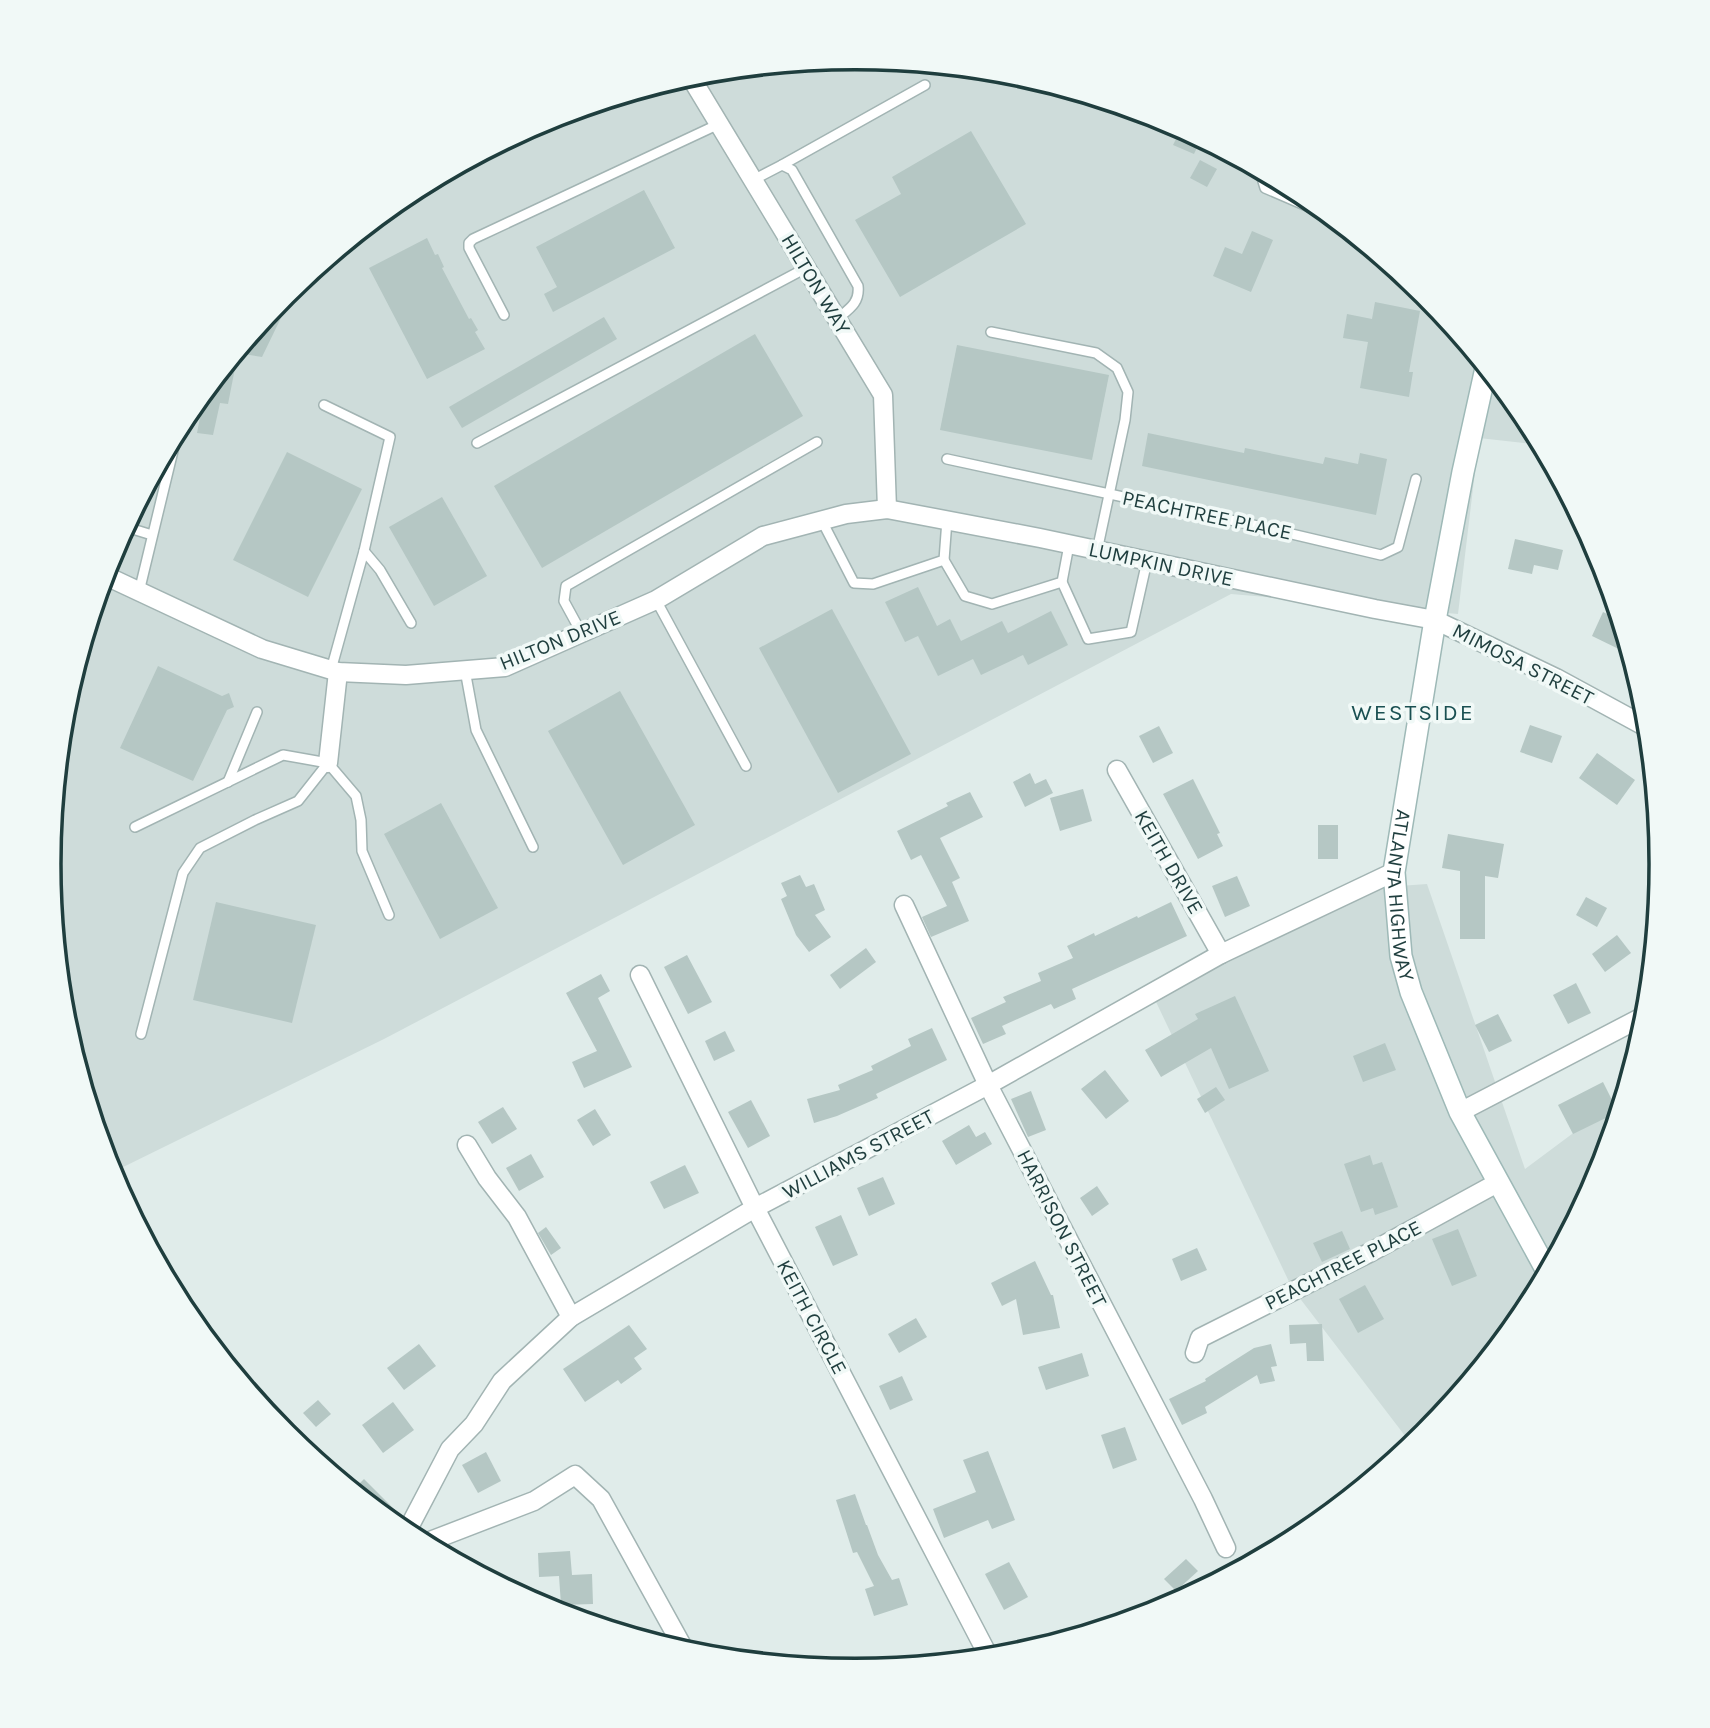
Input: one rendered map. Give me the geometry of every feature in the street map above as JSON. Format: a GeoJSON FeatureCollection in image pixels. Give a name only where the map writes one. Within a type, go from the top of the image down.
{"type":"FeatureCollection","features":[{"type":"Feature","properties":{"kind":"main road","name":"ATLANTA HIGHWAY"},"geometry":{"type":"LineString","coordinates":[[1484,379],[1435,620],[1394,872],[1401,956],[1411,992],[1460,1112],[1542,1261]]}},
{"type":"Feature","properties":{"kind":"street","name":"HILTON WAY"},"geometry":{"type":"LineString","coordinates":[[697,87],[883,395],[887,509]]}},
{"type":"Feature","properties":{"kind":"street","name":"LUMPKIN DRIVE"},"geometry":{"type":"LineString","coordinates":[[887,509],[1435,620]]}},
{"type":"Feature","properties":{"kind":"street","name":"HILTON DRIVE"},"geometry":{"type":"LineString","coordinates":[[114,580],[262,649],[334,671],[407,675],[505,667],[656,600],[763,536],[846,514],[887,509]]}},
{"type":"Feature","properties":{"kind":"street","name":"MIMOSA STREET"},"geometry":{"type":"LineString","coordinates":[[1435,620],[1556,678],[1635,721]]}},
{"type":"Feature","properties":{"kind":"street"},"geometry":{"type":"LineString","coordinates":[[328,763],[334,671]]}},
{"type":"Feature","properties":{"kind":"street","name":"KEITH DRIVE"},"geometry":{"type":"LineString","coordinates":[[1116,770],[1221,954]]}},
{"type":"Feature","properties":{"kind":"street","name":"WILLIAMS STREET"},"geometry":{"type":"LineString","coordinates":[[411,1522],[450,1449],[474,1424],[502,1381],[571,1317],[755,1208],[988,1085],[1221,954],[1394,872]]}},
{"type":"Feature","properties":{"kind":"street","name":"HARRISON STREET"},"geometry":{"type":"LineString","coordinates":[[904,905],[988,1085],[1226,1548]]}},
{"type":"Feature","properties":{"kind":"street","name":"KEITH CIRCLE"},"geometry":{"type":"LineString","coordinates":[[640,975],[755,1208],[984,1647]]}},
{"type":"Feature","properties":{"kind":"street"},"geometry":{"type":"LineString","coordinates":[[1460,1112],[1632,1022]]}},
{"type":"Feature","properties":{"kind":"street"},"geometry":{"type":"LineString","coordinates":[[467,1145],[487,1178],[517,1217],[571,1317]]}},
{"type":"Feature","properties":{"kind":"street","name":"PEACHTREE PLACE"},"geometry":{"type":"LineString","coordinates":[[1195,1353],[1200,1338],[1371,1252],[1499,1182]]}},
{"type":"Feature","properties":{"kind":"street"},"geometry":{"type":"LineString","coordinates":[[437,1538],[534,1501],[575,1475],[601,1499],[677,1637]]}},
{"type":"Feature","properties":{"kind":"lane"},"geometry":{"type":"LineString","coordinates":[[753,180],[925,85]]}},
{"type":"Feature","properties":{"kind":"lane"},"geometry":{"type":"LineString","coordinates":[[505,315],[469,248],[473,239],[719,124]]}},
{"type":"Feature","properties":{"kind":"lane"},"geometry":{"type":"LineString","coordinates":[[782,165],[792,170],[858,286],[859,296],[853,306],[837,319]]}},
{"type":"Feature","properties":{"kind":"lane"},"geometry":{"type":"LineString","coordinates":[[1264,184],[1265,188],[1282,196]]}},
{"type":"Feature","properties":{"kind":"lane"},"geometry":{"type":"LineString","coordinates":[[477,443],[806,268]]}},
{"type":"Feature","properties":{"kind":"lane"},"geometry":{"type":"LineString","coordinates":[[991,332],[1097,354],[1117,368],[1128,392],[1125,420],[1097,551]]}},
{"type":"Feature","properties":{"kind":"lane"},"geometry":{"type":"LineString","coordinates":[[324,405],[390,437],[334,671]]}},
{"type":"Feature","properties":{"kind":"lane"},"geometry":{"type":"LineString","coordinates":[[582,634],[564,601],[566,586],[817,442]]}},
{"type":"Feature","properties":{"kind":"lane","name":"PEACHTREE PLACE"},"geometry":{"type":"LineString","coordinates":[[947,459],[1381,555],[1398,547],[1416,479]]}},
{"type":"Feature","properties":{"kind":"lane"},"geometry":{"type":"LineString","coordinates":[[139,592],[169,465]]}},
{"type":"Feature","properties":{"kind":"lane"},"geometry":{"type":"LineString","coordinates":[[947,520],[944,560],[965,596],[992,604],[1062,582]]}},
{"type":"Feature","properties":{"kind":"lane"},"geometry":{"type":"LineString","coordinates":[[822,521],[854,583],[873,584],[944,560]]}},
{"type":"Feature","properties":{"kind":"lane"},"geometry":{"type":"LineString","coordinates":[[135,530],[152,535]]}},
{"type":"Feature","properties":{"kind":"lane"},"geometry":{"type":"LineString","coordinates":[[1069,545],[1062,582],[1088,639],[1131,632],[1147,561]]}},
{"type":"Feature","properties":{"kind":"lane"},"geometry":{"type":"LineString","coordinates":[[364,551],[380,570],[411,623]]}},
{"type":"Feature","properties":{"kind":"lane"},"geometry":{"type":"LineString","coordinates":[[656,600],[746,766]]}},
{"type":"Feature","properties":{"kind":"lane"},"geometry":{"type":"LineString","coordinates":[[465,670],[476,730],[533,846]]}},
{"type":"Feature","properties":{"kind":"lane"},"geometry":{"type":"LineString","coordinates":[[228,782],[257,712]]}},
{"type":"Feature","properties":{"kind":"lane"},"geometry":{"type":"LineString","coordinates":[[135,827],[282,755],[328,763],[356,796],[361,820],[362,851],[389,915]]}},
{"type":"Feature","properties":{"kind":"lane"},"geometry":{"type":"LineString","coordinates":[[141,1034],[183,873],[201,848],[298,801],[328,763]]}},
{"type":"Feature","properties":{"kind":"shaded area"},"geometry":{"type":"Polygon","coordinates":[[[855,70],[907,72],[959,77],[1060,97],[1110,112],[1206,152],[1296,204],[1338,234],[1378,267],[1452,341],[1485,381],[1528,443],[1479,438],[1458,614],[1231,594],[384,1039],[122,1168],[88,1069],[68,968],[61,864],[68,760],[88,659],[122,560],[168,467],[225,381],[294,303],[372,234],[414,204],[504,152],[600,112],[650,97],[751,77],[855,70]]]}},
{"type":"Feature","properties":{"kind":"shaded area"},"geometry":{"type":"Polygon","coordinates":[[[1427,884],[1525,1169],[1611,1105],[1567,1215],[1515,1305],[1452,1387],[1405,1436],[1292,1288],[1148,985],[1357,889],[1427,884]]]}},
{"type":"Feature","properties":{"kind":"building"},"geometry":{"type":"Polygon","coordinates":[[[971,131],[1026,224],[900,297],[855,220],[901,194],[892,177],[971,131]]]}},
{"type":"Feature","properties":{"kind":"building"},"geometry":{"type":"Polygon","coordinates":[[[1176,139],[1197,148],[1194,154],[1173,145],[1176,139]]]}},
{"type":"Feature","properties":{"kind":"building"},"geometry":{"type":"Polygon","coordinates":[[[1200,160],[1217,169],[1207,187],[1190,178],[1200,160]]]}},
{"type":"Feature","properties":{"kind":"building"},"geometry":{"type":"Polygon","coordinates":[[[644,190],[675,248],[553,312],[544,294],[557,287],[536,247],[644,190]]]}},
{"type":"Feature","properties":{"kind":"building"},"geometry":{"type":"Polygon","coordinates":[[[1252,231],[1273,240],[1251,292],[1213,276],[1225,247],[1242,254],[1252,231]]]}},
{"type":"Feature","properties":{"kind":"building"},"geometry":{"type":"Polygon","coordinates":[[[427,238],[435,255],[438,254],[444,267],[442,268],[469,319],[471,318],[478,330],[475,332],[485,349],[427,379],[369,268],[427,238]]]}},
{"type":"Feature","properties":{"kind":"building"},"geometry":{"type":"Polygon","coordinates":[[[1375,302],[1420,311],[1409,372],[1413,372],[1409,397],[1360,388],[1368,342],[1343,338],[1347,314],[1372,319],[1375,302]]]}},
{"type":"Feature","properties":{"kind":"building"},"geometry":{"type":"Polygon","coordinates":[[[282,316],[262,357],[247,354],[282,316]]]}},
{"type":"Feature","properties":{"kind":"building"},"geometry":{"type":"Polygon","coordinates":[[[604,317],[617,339],[462,428],[449,407],[604,317]]]}},
{"type":"Feature","properties":{"kind":"building"},"geometry":{"type":"Polygon","coordinates":[[[755,334],[803,416],[542,568],[494,486],[755,334]]]}},
{"type":"Feature","properties":{"kind":"building"},"geometry":{"type":"Polygon","coordinates":[[[957,345],[1109,375],[1092,460],[940,430],[957,345]]]}},
{"type":"Feature","properties":{"kind":"building"},"geometry":{"type":"Polygon","coordinates":[[[235,369],[228,404],[220,403],[213,435],[197,433],[200,415],[235,369]]]}},
{"type":"Feature","properties":{"kind":"building"},"geometry":{"type":"Polygon","coordinates":[[[1148,433],[1244,453],[1245,448],[1323,464],[1325,457],[1358,464],[1360,453],[1387,459],[1376,515],[1142,466],[1148,433]]]}},
{"type":"Feature","properties":{"kind":"building"},"geometry":{"type":"Polygon","coordinates":[[[287,452],[362,489],[308,597],[233,560],[287,452]]]}},
{"type":"Feature","properties":{"kind":"building"},"geometry":{"type":"Polygon","coordinates":[[[442,497],[487,576],[434,606],[389,527],[442,497]]]}},
{"type":"Feature","properties":{"kind":"building"},"geometry":{"type":"Polygon","coordinates":[[[1515,539],[1563,550],[1558,570],[1534,565],[1532,574],[1508,569],[1515,539]]]}},
{"type":"Feature","properties":{"kind":"building"},"geometry":{"type":"Polygon","coordinates":[[[918,587],[937,626],[950,619],[961,641],[1002,621],[1008,633],[1051,611],[1068,645],[1028,665],[1023,655],[981,675],[973,659],[938,676],[918,636],[905,642],[885,602],[918,587]]]}},
{"type":"Feature","properties":{"kind":"building"},"geometry":{"type":"Polygon","coordinates":[[[832,609],[911,754],[838,793],[759,648],[832,609]]]}},
{"type":"Feature","properties":{"kind":"building"},"geometry":{"type":"Polygon","coordinates":[[[1603,612],[1609,615],[1619,649],[1592,636],[1603,612]]]}},
{"type":"Feature","properties":{"kind":"building"},"geometry":{"type":"Polygon","coordinates":[[[158,666],[222,696],[229,693],[234,707],[227,710],[193,781],[120,748],[158,666]]]}},
{"type":"Feature","properties":{"kind":"building"},"geometry":{"type":"Polygon","coordinates":[[[620,691],[695,825],[623,865],[548,731],[620,691]]]}},
{"type":"Feature","properties":{"kind":"building"},"geometry":{"type":"Polygon","coordinates":[[[1530,725],[1562,736],[1552,763],[1520,752],[1530,725]]]}},
{"type":"Feature","properties":{"kind":"building"},"geometry":{"type":"Polygon","coordinates":[[[1159,726],[1173,753],[1153,763],[1139,736],[1159,726]]]}},
{"type":"Feature","properties":{"kind":"building"},"geometry":{"type":"Polygon","coordinates":[[[1597,753],[1635,780],[1617,805],[1579,778],[1597,753]]]}},
{"type":"Feature","properties":{"kind":"building"},"geometry":{"type":"Polygon","coordinates":[[[1030,773],[1035,784],[1046,779],[1053,793],[1025,807],[1013,782],[1030,773]]]}},
{"type":"Feature","properties":{"kind":"building"},"geometry":{"type":"Polygon","coordinates":[[[1193,779],[1220,833],[1217,834],[1223,846],[1198,859],[1163,794],[1193,779]]]}},
{"type":"Feature","properties":{"kind":"building"},"geometry":{"type":"Polygon","coordinates":[[[1083,789],[1092,821],[1060,831],[1050,798],[1083,789]]]}},
{"type":"Feature","properties":{"kind":"building"},"geometry":{"type":"Polygon","coordinates":[[[970,792],[983,817],[940,838],[960,878],[952,882],[969,921],[931,937],[922,917],[947,906],[921,855],[911,860],[897,831],[970,792]]]}},
{"type":"Feature","properties":{"kind":"building"},"geometry":{"type":"Polygon","coordinates":[[[441,803],[498,908],[440,939],[384,834],[441,803]]]}},
{"type":"Feature","properties":{"kind":"building"},"geometry":{"type":"Polygon","coordinates":[[[1318,825],[1338,825],[1338,859],[1318,859],[1318,825]]]}},
{"type":"Feature","properties":{"kind":"building"},"geometry":{"type":"Polygon","coordinates":[[[1448,834],[1504,844],[1498,878],[1485,876],[1485,939],[1460,939],[1460,871],[1442,868],[1448,834]]]}},
{"type":"Feature","properties":{"kind":"building"},"geometry":{"type":"Polygon","coordinates":[[[800,875],[806,887],[814,884],[825,910],[815,915],[831,937],[809,952],[796,935],[781,899],[787,896],[781,883],[800,875]]]}},
{"type":"Feature","properties":{"kind":"building"},"geometry":{"type":"Polygon","coordinates":[[[1237,876],[1250,906],[1225,917],[1212,886],[1237,876]]]}},
{"type":"Feature","properties":{"kind":"building"},"geometry":{"type":"Polygon","coordinates":[[[1586,897],[1607,908],[1597,927],[1576,915],[1586,897]]]}},
{"type":"Feature","properties":{"kind":"building"},"geometry":{"type":"Polygon","coordinates":[[[216,902],[316,925],[292,1023],[193,1000],[216,902]]]}},
{"type":"Feature","properties":{"kind":"building"},"geometry":{"type":"Polygon","coordinates":[[[1171,902],[1187,936],[1072,989],[1076,999],[1054,1009],[1051,1004],[1002,1026],[1006,1034],[983,1044],[971,1018],[1006,1002],[1003,997],[1041,981],[1038,973],[1073,958],[1067,946],[1171,902]]]}},
{"type":"Feature","properties":{"kind":"building"},"geometry":{"type":"Polygon","coordinates":[[[1617,935],[1631,953],[1605,972],[1592,954],[1617,935]]]}},
{"type":"Feature","properties":{"kind":"building"},"geometry":{"type":"Polygon","coordinates":[[[866,948],[876,962],[840,989],[830,975],[866,948]]]}},
{"type":"Feature","properties":{"kind":"building"},"geometry":{"type":"Polygon","coordinates":[[[687,955],[712,1002],[688,1014],[664,967],[687,955]]]}},
{"type":"Feature","properties":{"kind":"building"},"geometry":{"type":"Polygon","coordinates":[[[601,974],[610,991],[598,998],[632,1067],[584,1088],[572,1062],[597,1051],[566,993],[601,974]]]}},
{"type":"Feature","properties":{"kind":"building"},"geometry":{"type":"Polygon","coordinates":[[[1576,983],[1591,1013],[1568,1024],[1553,995],[1576,983]]]}},
{"type":"Feature","properties":{"kind":"building"},"geometry":{"type":"Polygon","coordinates":[[[1235,996],[1269,1071],[1229,1089],[1211,1048],[1161,1077],[1145,1050],[1198,1019],[1195,1014],[1235,996]]]}},
{"type":"Feature","properties":{"kind":"building"},"geometry":{"type":"Polygon","coordinates":[[[1498,1014],[1512,1041],[1489,1052],[1475,1025],[1498,1014]]]}},
{"type":"Feature","properties":{"kind":"building"},"geometry":{"type":"Polygon","coordinates":[[[932,1028],[947,1060],[876,1094],[878,1098],[814,1123],[807,1099],[840,1090],[838,1085],[873,1070],[871,1066],[911,1046],[908,1039],[932,1028]]]}},
{"type":"Feature","properties":{"kind":"building"},"geometry":{"type":"Polygon","coordinates":[[[725,1031],[735,1051],[714,1061],[705,1041],[725,1031]]]}},
{"type":"Feature","properties":{"kind":"building"},"geometry":{"type":"Polygon","coordinates":[[[1385,1043],[1396,1070],[1363,1082],[1353,1056],[1385,1043]]]}},
{"type":"Feature","properties":{"kind":"building"},"geometry":{"type":"Polygon","coordinates":[[[1105,1070],[1129,1101],[1106,1119],[1081,1089],[1105,1070]]]}},
{"type":"Feature","properties":{"kind":"building"},"geometry":{"type":"Polygon","coordinates":[[[1603,1082],[1612,1101],[1608,1117],[1573,1134],[1558,1105],[1603,1082]]]}},
{"type":"Feature","properties":{"kind":"building"},"geometry":{"type":"Polygon","coordinates":[[[1216,1087],[1225,1100],[1205,1113],[1197,1099],[1216,1087]]]}},
{"type":"Feature","properties":{"kind":"building"},"geometry":{"type":"Polygon","coordinates":[[[1031,1091],[1046,1130],[1028,1137],[1011,1099],[1031,1091]]]}},
{"type":"Feature","properties":{"kind":"building"},"geometry":{"type":"Polygon","coordinates":[[[751,1100],[770,1136],[748,1148],[728,1112],[751,1100]]]}},
{"type":"Feature","properties":{"kind":"building"},"geometry":{"type":"Polygon","coordinates":[[[503,1107],[517,1129],[492,1144],[478,1122],[503,1107]]]}},
{"type":"Feature","properties":{"kind":"building"},"geometry":{"type":"Polygon","coordinates":[[[595,1109],[611,1135],[593,1146],[577,1120],[595,1109]]]}},
{"type":"Feature","properties":{"kind":"building"},"geometry":{"type":"Polygon","coordinates":[[[969,1125],[976,1137],[985,1132],[992,1144],[956,1165],[942,1141],[969,1125]]]}},
{"type":"Feature","properties":{"kind":"building"},"geometry":{"type":"Polygon","coordinates":[[[531,1154],[544,1177],[519,1191],[506,1168],[531,1154]]]}},
{"type":"Feature","properties":{"kind":"building"},"geometry":{"type":"Polygon","coordinates":[[[1370,1155],[1373,1165],[1382,1162],[1398,1207],[1375,1215],[1373,1208],[1361,1212],[1344,1164],[1370,1155]]]}},
{"type":"Feature","properties":{"kind":"building"},"geometry":{"type":"Polygon","coordinates":[[[685,1165],[699,1193],[664,1209],[650,1182],[685,1165]]]}},
{"type":"Feature","properties":{"kind":"building"},"geometry":{"type":"Polygon","coordinates":[[[883,1177],[895,1204],[869,1216],[857,1188],[883,1177]]]}},
{"type":"Feature","properties":{"kind":"building"},"geometry":{"type":"Polygon","coordinates":[[[1097,1186],[1109,1204],[1092,1216],[1080,1198],[1097,1186]]]}},
{"type":"Feature","properties":{"kind":"building"},"geometry":{"type":"Polygon","coordinates":[[[841,1215],[858,1255],[833,1266],[815,1227],[841,1215]]]}},
{"type":"Feature","properties":{"kind":"building"},"geometry":{"type":"Polygon","coordinates":[[[546,1227],[561,1248],[551,1255],[538,1233],[546,1227]]]}},
{"type":"Feature","properties":{"kind":"building"},"geometry":{"type":"Polygon","coordinates":[[[1458,1229],[1477,1276],[1452,1286],[1432,1239],[1458,1229]]]}},
{"type":"Feature","properties":{"kind":"building"},"geometry":{"type":"Polygon","coordinates":[[[1342,1231],[1350,1249],[1322,1262],[1313,1243],[1342,1231]]]}},
{"type":"Feature","properties":{"kind":"building"},"geometry":{"type":"Polygon","coordinates":[[[1197,1248],[1207,1270],[1181,1281],[1172,1259],[1197,1248]]]}},
{"type":"Feature","properties":{"kind":"building"},"geometry":{"type":"Polygon","coordinates":[[[1035,1261],[1053,1295],[1060,1328],[1023,1335],[1016,1299],[1002,1306],[991,1283],[1035,1261]]]}},
{"type":"Feature","properties":{"kind":"building"},"geometry":{"type":"Polygon","coordinates":[[[1365,1285],[1384,1319],[1358,1333],[1339,1299],[1365,1285]]]}},
{"type":"Feature","properties":{"kind":"building"},"geometry":{"type":"Polygon","coordinates":[[[916,1318],[927,1337],[899,1353],[888,1334],[916,1318]]]}},
{"type":"Feature","properties":{"kind":"building"},"geometry":{"type":"Polygon","coordinates":[[[1322,1324],[1324,1361],[1307,1361],[1306,1343],[1290,1344],[1289,1325],[1322,1324]]]}},
{"type":"Feature","properties":{"kind":"building"},"geometry":{"type":"Polygon","coordinates":[[[629,1325],[647,1349],[634,1358],[642,1369],[621,1384],[618,1380],[585,1402],[563,1369],[629,1325]]]}},
{"type":"Feature","properties":{"kind":"building"},"geometry":{"type":"Polygon","coordinates":[[[419,1344],[436,1366],[404,1390],[387,1368],[419,1344]]]}},
{"type":"Feature","properties":{"kind":"building"},"geometry":{"type":"Polygon","coordinates":[[[1271,1344],[1277,1366],[1271,1367],[1275,1381],[1260,1384],[1257,1375],[1205,1407],[1207,1413],[1182,1425],[1169,1399],[1206,1381],[1205,1379],[1254,1348],[1271,1344]]]}},
{"type":"Feature","properties":{"kind":"building"},"geometry":{"type":"Polygon","coordinates":[[[1082,1353],[1089,1376],[1046,1390],[1038,1367],[1082,1353]]]}},
{"type":"Feature","properties":{"kind":"building"},"geometry":{"type":"Polygon","coordinates":[[[902,1376],[913,1400],[890,1410],[879,1386],[902,1376]]]}},
{"type":"Feature","properties":{"kind":"building"},"geometry":{"type":"Polygon","coordinates":[[[318,1400],[331,1414],[316,1427],[303,1413],[318,1400]]]}},
{"type":"Feature","properties":{"kind":"building"},"geometry":{"type":"Polygon","coordinates":[[[393,1402],[414,1430],[383,1453],[362,1425],[393,1402]]]}},
{"type":"Feature","properties":{"kind":"building"},"geometry":{"type":"Polygon","coordinates":[[[1125,1427],[1137,1460],[1113,1469],[1101,1435],[1125,1427]]]}},
{"type":"Feature","properties":{"kind":"building"},"geometry":{"type":"Polygon","coordinates":[[[988,1451],[1015,1520],[992,1529],[988,1520],[944,1538],[933,1509],[976,1492],[963,1460],[988,1451]]]}},
{"type":"Feature","properties":{"kind":"building"},"geometry":{"type":"Polygon","coordinates":[[[486,1452],[501,1481],[478,1493],[462,1465],[486,1452]]]}},
{"type":"Feature","properties":{"kind":"building"},"geometry":{"type":"Polygon","coordinates":[[[364,1479],[396,1512],[372,1494],[359,1484],[364,1479]]]}},
{"type":"Feature","properties":{"kind":"building"},"geometry":{"type":"Polygon","coordinates":[[[855,1494],[878,1555],[892,1580],[899,1578],[908,1605],[874,1616],[865,1589],[874,1586],[857,1552],[853,1553],[836,1500],[855,1494]]]}},
{"type":"Feature","properties":{"kind":"building"},"geometry":{"type":"Polygon","coordinates":[[[570,1551],[572,1575],[592,1574],[593,1604],[571,1605],[561,1601],[559,1576],[539,1577],[538,1553],[570,1551]]]}},
{"type":"Feature","properties":{"kind":"building"},"geometry":{"type":"Polygon","coordinates":[[[1186,1559],[1198,1571],[1175,1590],[1164,1579],[1186,1559]]]}},
{"type":"Feature","properties":{"kind":"building"},"geometry":{"type":"Polygon","coordinates":[[[1009,1562],[1028,1597],[1004,1610],[985,1574],[1009,1562]]]}},
{"type":"Feature","properties":{"kind":"district","name":"WESTSIDE"},"geometry":{"type":"Point","coordinates":[1413,712]}}]}
